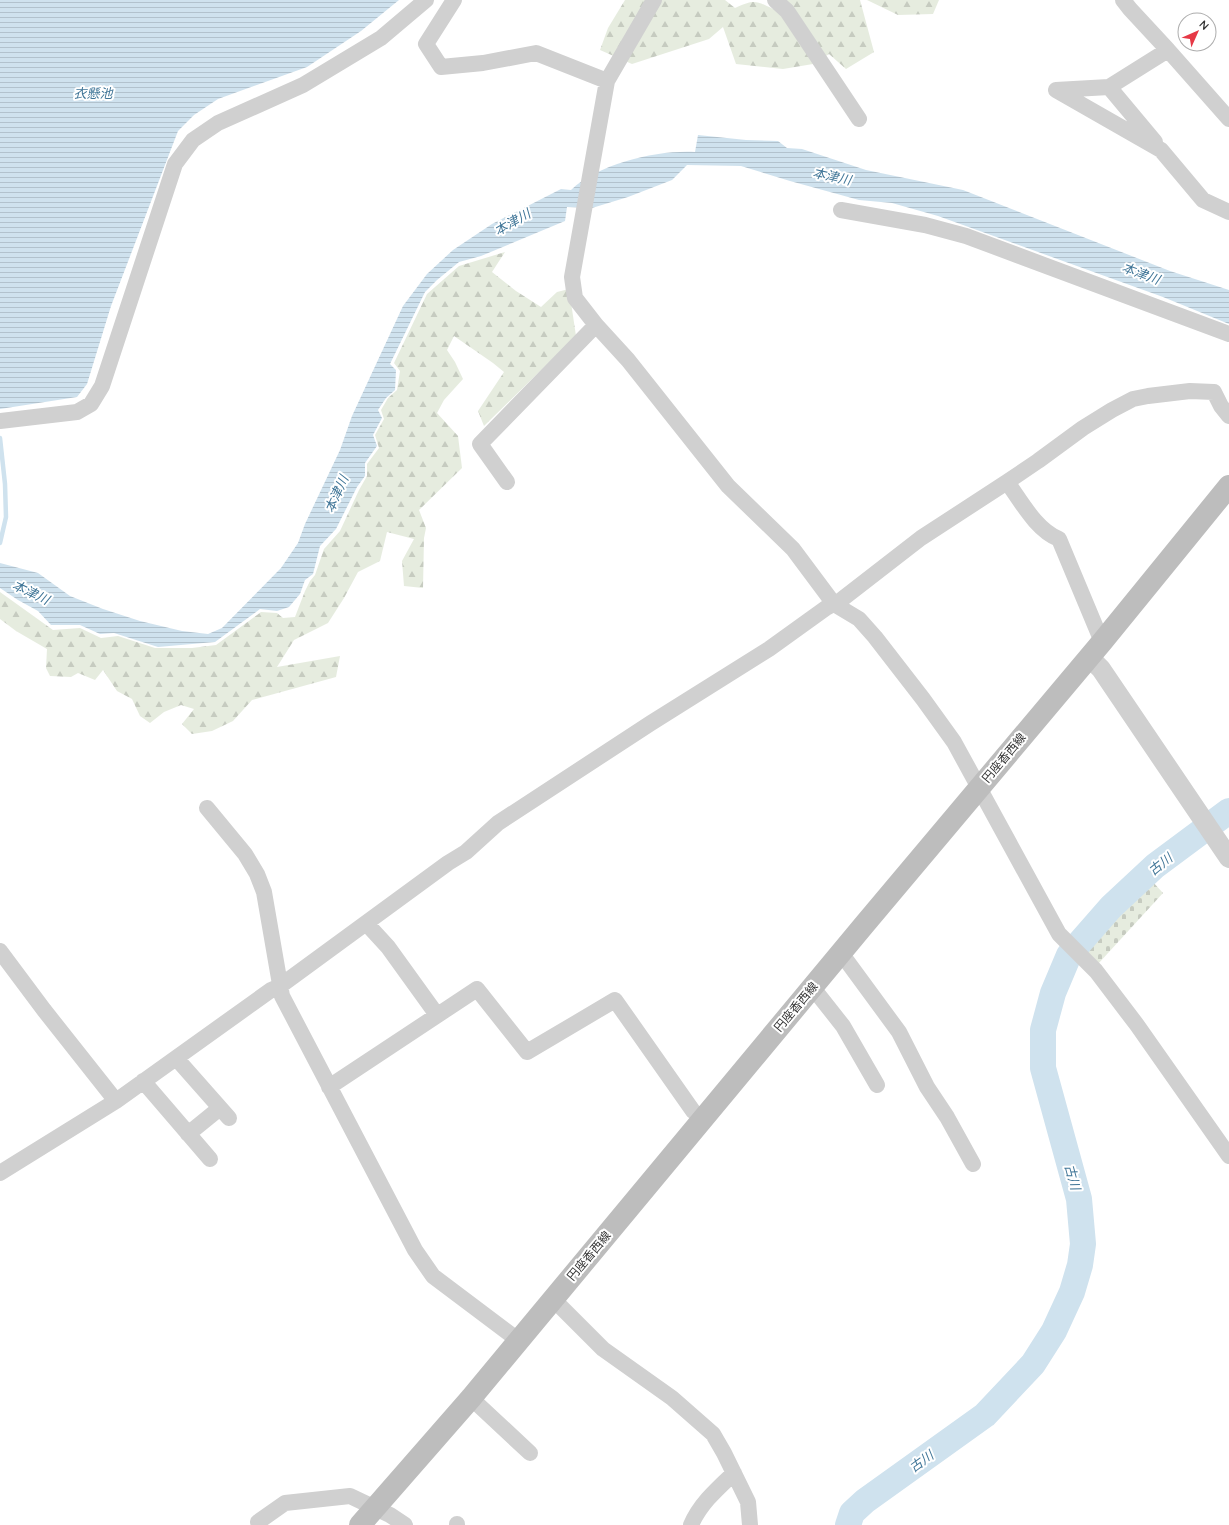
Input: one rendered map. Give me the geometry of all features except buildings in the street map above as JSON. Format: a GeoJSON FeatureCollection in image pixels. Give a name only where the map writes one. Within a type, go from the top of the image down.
{"type":"FeatureCollection","features":[{"type":"Feature","properties":{"kind":"main road","name":"円座香西線"},"geometry":{"type":"LineString","coordinates":[[360,1525],[471,1398],[702,1118],[1096,650],[1229,486]]}},
{"type":"Feature","properties":{"kind":"street"},"geometry":{"type":"LineString","coordinates":[[0,421],[77,412],[91,404],[102,386],[175,164],[193,140],[218,123],[303,84],[381,38],[426,0]]}},
{"type":"Feature","properties":{"kind":"street"},"geometry":{"type":"LineString","coordinates":[[454,0],[426,44],[441,67],[483,63],[536,53],[607,81]]}},
{"type":"Feature","properties":{"kind":"street"},"geometry":{"type":"LineString","coordinates":[[654,0],[607,81],[572,277],[575,298],[596,325],[628,360],[728,486],[793,549],[834,604],[859,619],[875,636],[954,742],[1059,934],[1096,971],[1137,1025],[1229,1156]]}},
{"type":"Feature","properties":{"kind":"street"},"geometry":{"type":"LineString","coordinates":[[775,0],[787,12],[859,119]]}},
{"type":"Feature","properties":{"kind":"street"},"geometry":{"type":"LineString","coordinates":[[1123,0],[1229,119]]}},
{"type":"Feature","properties":{"kind":"street"},"geometry":{"type":"LineString","coordinates":[[1161,150],[1056,90],[1109,87],[1168,50]]}},
{"type":"Feature","properties":{"kind":"street"},"geometry":{"type":"LineString","coordinates":[[1109,87],[1203,200],[1229,212]]}},
{"type":"Feature","properties":{"kind":"street"},"geometry":{"type":"LineString","coordinates":[[841,210],[925,225],[966,236],[1229,334]]}},
{"type":"Feature","properties":{"kind":"street"},"geometry":{"type":"LineString","coordinates":[[507,482],[480,444],[596,325]]}},
{"type":"Feature","properties":{"kind":"street"},"geometry":{"type":"LineString","coordinates":[[0,1174],[116,1101],[271,990],[280,986],[448,863],[466,852],[498,823],[651,722],[769,649],[826,608],[842,600],[921,538],[1007,482],[1083,428],[1112,410],[1133,400],[1190,391],[1214,392],[1221,406],[1229,416]]}},
{"type":"Feature","properties":{"kind":"street"},"geometry":{"type":"LineString","coordinates":[[1007,482],[1037,524],[1050,535],[1059,539],[1101,669],[1229,858]]}},
{"type":"Feature","properties":{"kind":"street"},"geometry":{"type":"LineString","coordinates":[[207,808],[245,854],[257,874],[264,892],[282,996],[414,1250],[433,1276],[518,1340]]}},
{"type":"Feature","properties":{"kind":"street"},"geometry":{"type":"LineString","coordinates":[[366,923],[388,947],[437,1015]]}},
{"type":"Feature","properties":{"kind":"street"},"geometry":{"type":"LineString","coordinates":[[0,951],[44,1010],[116,1101]]}},
{"type":"Feature","properties":{"kind":"street"},"geometry":{"type":"LineString","coordinates":[[841,953],[899,1032],[927,1087],[947,1117],[973,1164]]}},
{"type":"Feature","properties":{"kind":"street"},"geometry":{"type":"LineString","coordinates":[[813,988],[842,1026],[877,1085]]}},
{"type":"Feature","properties":{"kind":"street"},"geometry":{"type":"LineString","coordinates":[[329,1087],[477,989],[527,1052],[615,1000],[693,1111],[702,1118]]}},
{"type":"Feature","properties":{"kind":"street"},"geometry":{"type":"LineString","coordinates":[[176,1058],[225,1113],[188,1134]]}},
{"type":"Feature","properties":{"kind":"street"},"geometry":{"type":"LineString","coordinates":[[143,1081],[210,1159]]}},
{"type":"Feature","properties":{"kind":"street"},"geometry":{"type":"LineString","coordinates":[[553,1299],[603,1349],[672,1398],[713,1434],[748,1502],[750,1525]]}},
{"type":"Feature","properties":{"kind":"street"},"geometry":{"type":"LineString","coordinates":[[471,1398],[530,1453]]}},
{"type":"Feature","properties":{"kind":"street"},"geometry":{"type":"LineString","coordinates":[[691,1525],[695,1516],[712,1494],[734,1473]]}},
{"type":"Feature","properties":{"kind":"street"},"geometry":{"type":"LineString","coordinates":[[258,1522],[285,1504],[350,1496],[390,1515],[405,1525]]}},
{"type":"Feature","properties":{"kind":"green space"},"geometry":{"type":"Polygon","coordinates":[[[625,0],[725,0],[735,8],[754,2],[773,9],[787,0],[860,0],[874,52],[846,69],[829,54],[813,64],[783,69],[736,64],[723,27],[709,39],[632,64],[600,50],[608,28],[625,0]]]}},
{"type":"Feature","properties":{"kind":"green space"},"geometry":{"type":"Polygon","coordinates":[[[867,0],[939,0],[933,14],[898,15],[867,0]]]}},
{"type":"Feature","properties":{"kind":"green space"},"geometry":{"type":"Polygon","coordinates":[[[505,252],[492,272],[516,291],[541,307],[557,292],[569,289],[576,336],[484,426],[478,411],[504,372],[454,336],[447,350],[455,362],[463,379],[444,400],[437,413],[458,436],[462,468],[419,510],[426,528],[424,538],[423,588],[404,586],[402,561],[414,539],[387,532],[380,561],[358,572],[328,623],[294,640],[277,667],[340,656],[336,677],[252,700],[233,721],[212,731],[192,734],[182,724],[194,709],[181,705],[164,712],[150,723],[140,716],[132,699],[117,691],[103,670],[95,680],[78,673],[71,677],[50,676],[46,668],[47,649],[16,631],[0,619],[0,592],[53,630],[80,628],[101,638],[118,636],[155,648],[192,648],[216,645],[261,612],[277,613],[283,618],[295,617],[305,591],[315,575],[324,549],[340,531],[367,476],[367,464],[379,448],[375,435],[384,419],[381,410],[388,398],[397,390],[400,371],[394,363],[427,294],[459,266],[505,252]]]}},
{"type":"Feature","properties":{"kind":"green space"},"geometry":{"type":"Polygon","coordinates":[[[1151,880],[1163,893],[1098,964],[1082,947],[1139,888],[1151,880]]]}},
{"type":"Feature","properties":{"kind":"water","name":"衣懸池"},"geometry":{"type":"Polygon","coordinates":[[[0,0],[399,0],[361,31],[307,67],[218,99],[194,115],[178,131],[111,306],[87,384],[77,397],[0,409],[0,0]]]}},
{"type":"Feature","properties":{"kind":"water","name":"本津川"},"geometry":{"type":"Polygon","coordinates":[[[698,135],[746,140],[778,141],[787,148],[802,149],[866,170],[963,190],[1170,271],[1229,290],[1229,324],[1163,297],[938,216],[892,203],[859,200],[741,166],[687,165],[672,180],[628,197],[592,208],[567,207],[565,221],[481,256],[459,262],[425,292],[390,364],[396,370],[395,390],[386,398],[378,410],[382,418],[373,435],[377,446],[365,463],[365,476],[357,487],[336,529],[320,546],[313,574],[305,580],[300,594],[289,607],[277,611],[260,609],[215,642],[158,647],[114,633],[100,634],[80,625],[51,625],[38,611],[0,588],[0,563],[38,573],[70,596],[140,621],[182,631],[208,634],[222,628],[281,568],[298,543],[305,524],[340,450],[352,416],[403,306],[427,274],[453,250],[492,224],[561,189],[571,190],[597,172],[613,166],[630,160],[664,153],[695,152],[698,135]]]}},
{"type":"Feature","properties":{"kind":"waterway"},"geometry":{"type":"LineString","coordinates":[[0,438],[5,484],[6,517],[0,543]]}},
{"type":"Feature","properties":{"kind":"waterway","name":"古川"},"geometry":{"type":"LineString","coordinates":[[848,1525],[852,1513],[865,1501],[985,1415],[1033,1364],[1054,1331],[1072,1292],[1080,1265],[1083,1244],[1079,1199],[1043,1068],[1043,1030],[1053,993],[1069,955],[1111,907],[1155,866],[1229,811]]}}]}
